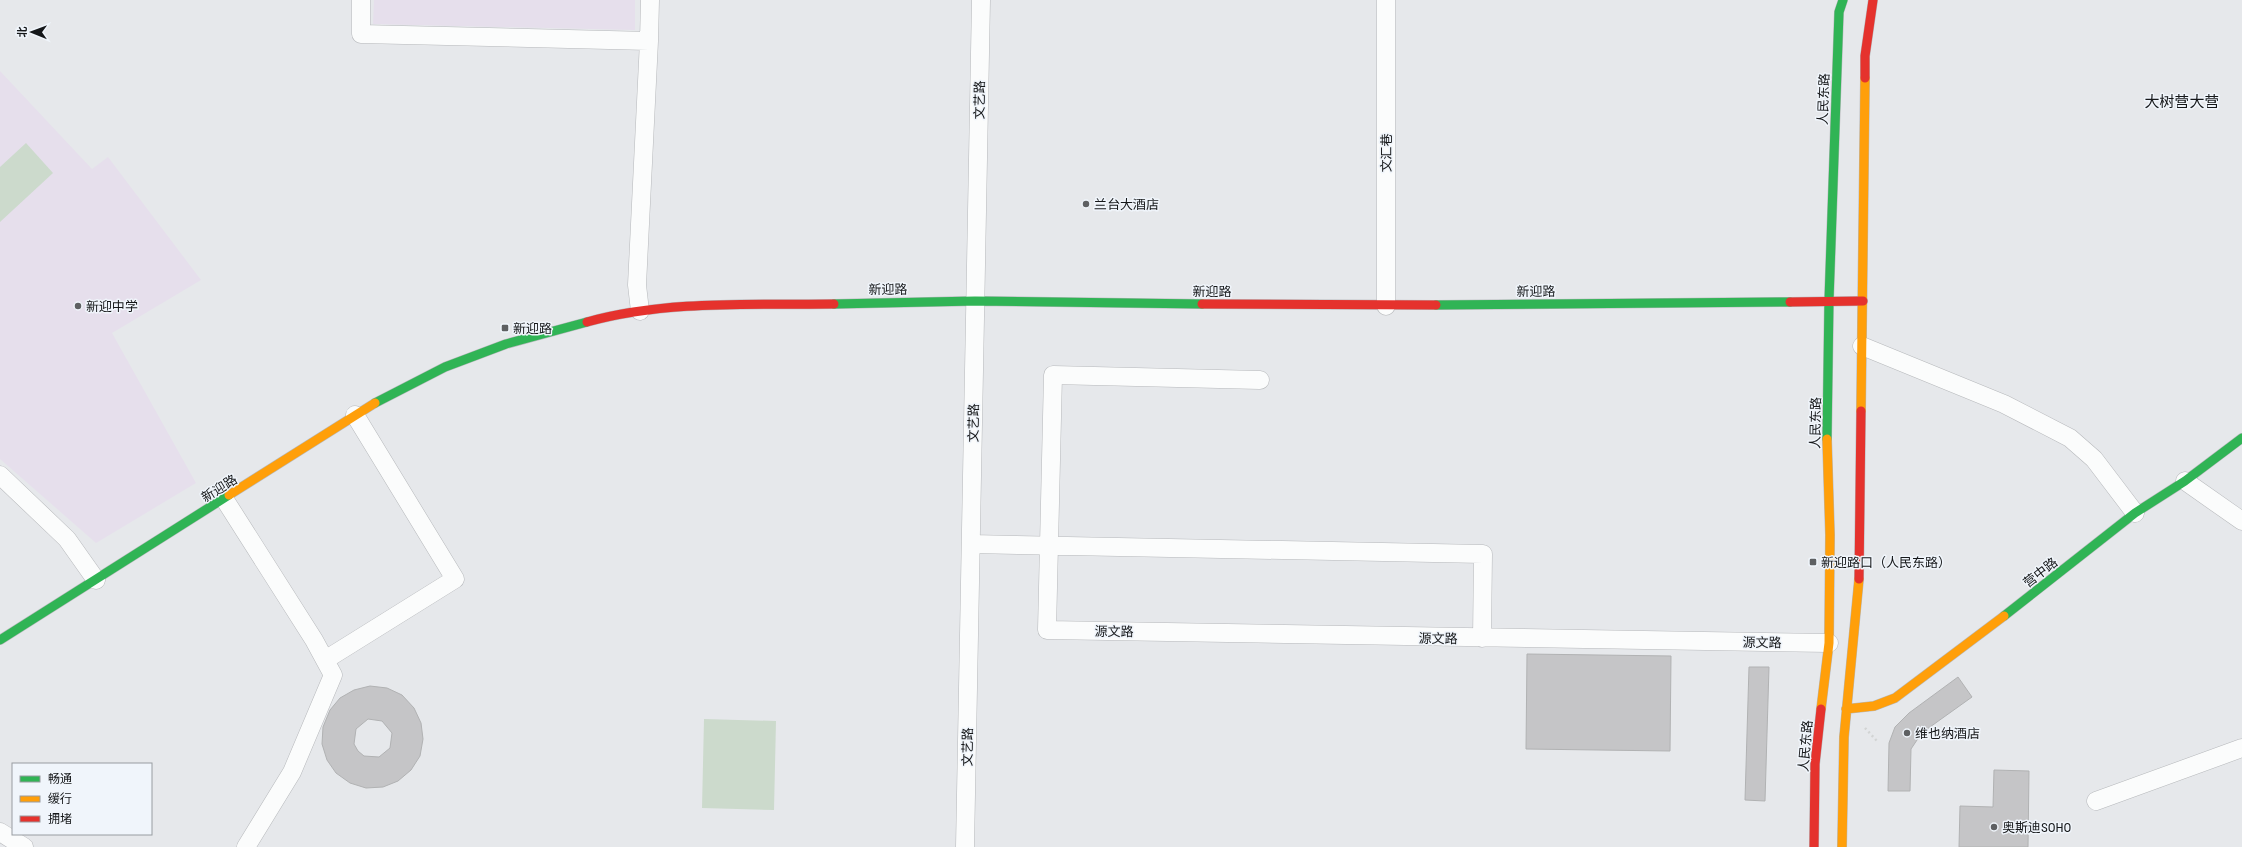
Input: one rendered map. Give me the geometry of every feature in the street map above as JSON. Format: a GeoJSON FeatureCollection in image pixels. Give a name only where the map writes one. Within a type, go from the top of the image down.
{"type":"FeatureCollection","features":[{"type":"Feature","properties":{"kind":"street"},"geometry":{"type":"LineString","coordinates":[[361,0],[361,34],[649,40]]}},
{"type":"Feature","properties":{"kind":"street"},"geometry":{"type":"LineString","coordinates":[[640,311],[638,285],[650,0]]}},
{"type":"Feature","properties":{"kind":"street","name":"文艺路"},"geometry":{"type":"LineString","coordinates":[[965,847],[981,0]]}},
{"type":"Feature","properties":{"kind":"street","name":"文汇巷"},"geometry":{"type":"LineString","coordinates":[[1386,0],[1386,306]]}},
{"type":"Feature","properties":{"kind":"street","name":"人民东路"},"geometry":{"type":"LineString","coordinates":[[1814,847],[1815,764],[1829,643],[1830,535],[1827,464],[1829,300],[1839,12],[1843,0]]}},
{"type":"Feature","properties":{"kind":"street"},"geometry":{"type":"LineString","coordinates":[[1842,847],[1844,736],[1859,591],[1865,56],[1873,0]]}},
{"type":"Feature","properties":{"kind":"street","name":"新迎路"},"geometry":{"type":"LineString","coordinates":[[0,640],[224,500],[355,415],[445,367],[506,344],[609,316],[640,311],[711,305],[975,301],[1386,306],[1829,300],[1863,301]]}},
{"type":"Feature","properties":{"kind":"street"},"geometry":{"type":"LineString","coordinates":[[1862,346],[2004,404],[2070,438],[2094,459],[2135,513]]}},
{"type":"Feature","properties":{"kind":"street"},"geometry":{"type":"LineString","coordinates":[[1049,546],[1053,375],[1260,380]]}},
{"type":"Feature","properties":{"kind":"street"},"geometry":{"type":"LineString","coordinates":[[324,660],[455,578],[355,415]]}},
{"type":"Feature","properties":{"kind":"street","name":"营中路"},"geometry":{"type":"LineString","coordinates":[[1846,709],[1874,706],[1895,698],[1974,640],[2135,513],[2185,481],[2242,438]]}},
{"type":"Feature","properties":{"kind":"street"},"geometry":{"type":"LineString","coordinates":[[0,475],[67,539],[96,580]]}},
{"type":"Feature","properties":{"kind":"street"},"geometry":{"type":"LineString","coordinates":[[2185,481],[2242,521]]}},
{"type":"Feature","properties":{"kind":"street"},"geometry":{"type":"LineString","coordinates":[[224,500],[314,640],[333,675],[292,772],[246,847]]}},
{"type":"Feature","properties":{"kind":"street"},"geometry":{"type":"LineString","coordinates":[[971,544],[1483,554],[1482,638]]}},
{"type":"Feature","properties":{"kind":"street","name":"源文路"},"geometry":{"type":"LineString","coordinates":[[1049,546],[1047,630],[1829,643]]}},
{"type":"Feature","properties":{"kind":"street"},"geometry":{"type":"LineString","coordinates":[[2096,800],[2242,748]]}},
{"type":"Feature","properties":{"kind":"street"},"geometry":{"type":"LineString","coordinates":[[0,832],[24,847]]}},
{"type":"Feature","properties":{"kind":"shaded area"},"geometry":{"type":"Polygon","coordinates":[[[374,0],[635,0],[635,30],[373,24],[374,0]]]}},
{"type":"Feature","properties":{"kind":"shaded area","name":"新迎中学"},"geometry":{"type":"Polygon","coordinates":[[[0,71],[92,169],[108,157],[201,280],[112,333],[196,483],[96,543],[0,459],[0,71]]]}},
{"type":"Feature","properties":{"kind":"green space"},"geometry":{"type":"Polygon","coordinates":[[[26,143],[53,173],[0,222],[0,167],[26,143]]]}},
{"type":"Feature","properties":{"kind":"green space"},"geometry":{"type":"Polygon","coordinates":[[[704,719],[776,721],[774,810],[702,808],[704,719]]]}},
{"type":"Feature","properties":{"kind":"building"},"geometry":{"type":"Polygon","coordinates":[[[1527,654],[1671,656],[1670,751],[1526,749],[1527,654]]]}},
{"type":"Feature","properties":{"kind":"building"},"geometry":{"type":"Polygon","coordinates":[[[1749,667],[1769,667],[1765,801],[1745,800],[1749,667]]]}},
{"type":"Feature","properties":{"kind":"building","name":"维也纳酒店"},"geometry":{"type":"Polygon","coordinates":[[[1958,677],[1972,697],[1923,732],[1911,749],[1910,791],[1888,791],[1889,743],[1895,727],[1909,713],[1958,677]]]}},
{"type":"Feature","properties":{"kind":"building"},"geometry":{"type":"Polygon","coordinates":[[[370,686],[387,688],[402,695],[414,708],[421,723],[423,739],[420,756],[411,770],[398,781],[383,787],[366,788],[350,783],[336,773],[327,760],[322,744],[323,727],[330,710],[340,698],[354,690],[370,686]],[[368,719],[356,729],[354,744],[358,751],[364,756],[379,757],[390,748],[392,733],[382,721],[368,719]]]}},
{"type":"Feature","properties":{"kind":"building","name":"奥斯迪SOHO"},"geometry":{"type":"Polygon","coordinates":[[[1994,770],[2029,771],[2028,847],[1959,847],[1960,806],[1993,807],[1994,770]]]}},
{"type":"Feature","properties":{"kind":"traffic: fast"},"geometry":{"type":"LineString","coordinates":[[1827,439],[1829,300],[1839,12],[1843,0]]}},
{"type":"Feature","properties":{"kind":"traffic: fast"},"geometry":{"type":"LineString","coordinates":[[834,304],[975,301],[1202,304]]}},
{"type":"Feature","properties":{"kind":"traffic: fast"},"geometry":{"type":"LineString","coordinates":[[1436,305],[1790,302]]}},
{"type":"Feature","properties":{"kind":"traffic: fast"},"geometry":{"type":"LineString","coordinates":[[375,403],[445,367],[506,344],[587,322]]}},
{"type":"Feature","properties":{"kind":"traffic: fast"},"geometry":{"type":"LineString","coordinates":[[2004,616],[2135,513],[2185,481],[2242,438]]}},
{"type":"Feature","properties":{"kind":"traffic: fast"},"geometry":{"type":"LineString","coordinates":[[0,640],[229,495]]}},
{"type":"Feature","properties":{"kind":"traffic: slow"},"geometry":{"type":"LineString","coordinates":[[1861,411],[1865,78]]}},
{"type":"Feature","properties":{"kind":"traffic: slow"},"geometry":{"type":"LineString","coordinates":[[229,495],[375,403]]}},
{"type":"Feature","properties":{"kind":"traffic: slow"},"geometry":{"type":"LineString","coordinates":[[1821,709],[1829,643],[1830,535],[1827,439]]}},
{"type":"Feature","properties":{"kind":"traffic: slow"},"geometry":{"type":"LineString","coordinates":[[1842,847],[1844,737],[1859,579]]}},
{"type":"Feature","properties":{"kind":"traffic: slow"},"geometry":{"type":"LineString","coordinates":[[1846,709],[1874,706],[1895,698],[2004,616]]}},
{"type":"Feature","properties":{"kind":"traffic: jam"},"geometry":{"type":"LineString","coordinates":[[1865,78],[1865,56],[1873,0]]}},
{"type":"Feature","properties":{"kind":"traffic: jam"},"geometry":{"type":"LineString","coordinates":[[1790,302],[1863,301]]}},
{"type":"Feature","properties":{"kind":"traffic: jam"},"geometry":{"type":"LineString","coordinates":[[587,322],[647,310],[678,307],[741,304],[834,304]]}},
{"type":"Feature","properties":{"kind":"traffic: jam"},"geometry":{"type":"LineString","coordinates":[[1202,304],[1436,305]]}},
{"type":"Feature","properties":{"kind":"traffic: jam"},"geometry":{"type":"LineString","coordinates":[[1859,579],[1861,411]]}},
{"type":"Feature","properties":{"kind":"traffic: jam"},"geometry":{"type":"LineString","coordinates":[[1814,847],[1815,764],[1821,709]]}},
{"type":"Feature","properties":{"kind":"place","name":"兰台大酒店"},"geometry":{"type":"Point","coordinates":[1086,204]}},
{"type":"Feature","properties":{"kind":"place","name":"新迎中学"},"geometry":{"type":"Point","coordinates":[78,306]}},
{"type":"Feature","properties":{"kind":"place","name":"新迎路"},"geometry":{"type":"Point","coordinates":[505,328]}},
{"type":"Feature","properties":{"kind":"place","name":"新迎路口（人民东路）"},"geometry":{"type":"Point","coordinates":[1813,562]}},
{"type":"Feature","properties":{"kind":"place","name":"维也纳酒店"},"geometry":{"type":"Point","coordinates":[1907,733]}},
{"type":"Feature","properties":{"kind":"place","name":"奥斯迪SOHO"},"geometry":{"type":"Point","coordinates":[1994,827]}},
{"type":"Feature","properties":{"kind":"district","name":"大树营大营"},"geometry":{"type":"Point","coordinates":[2182,102]}}]}
